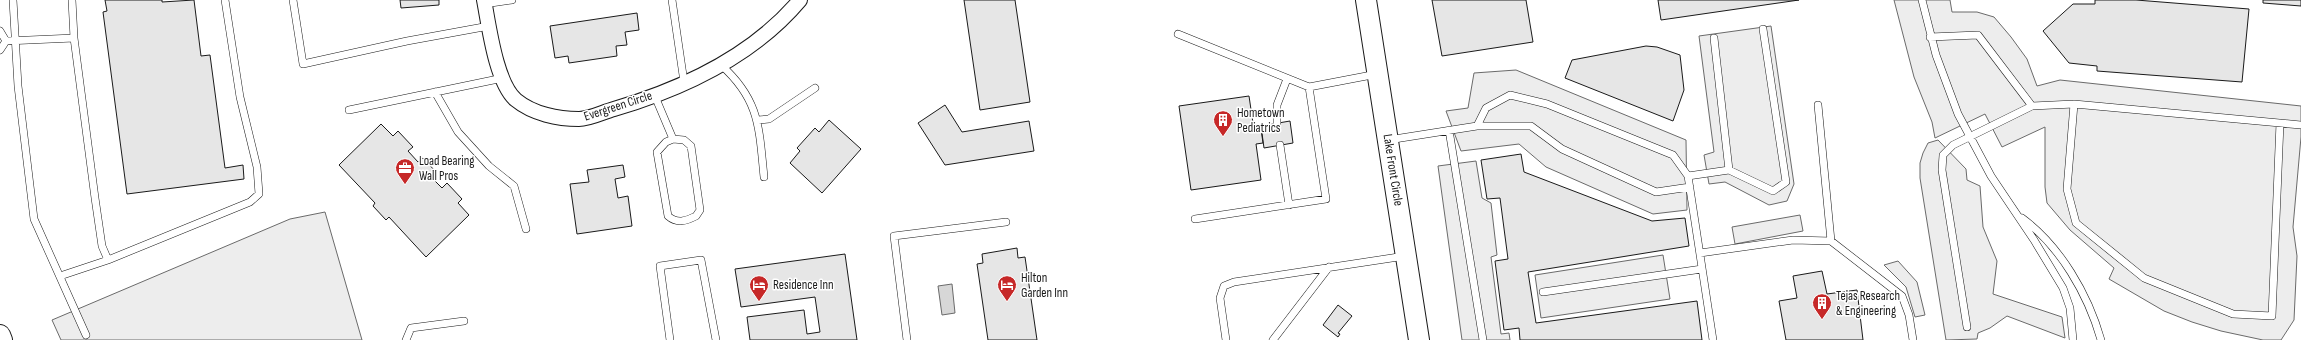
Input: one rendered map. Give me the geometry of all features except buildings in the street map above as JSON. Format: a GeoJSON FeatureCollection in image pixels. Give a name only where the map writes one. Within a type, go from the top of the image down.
{"type":"FeatureCollection","features":[{"type":"Feature","properties":{"kind":"street","name":"Evergreen Circle"},"geometry":{"type":"LineString","coordinates":[[484,2],[498,70],[515,99],[546,115],[580,119],[632,104],[713,71],[748,47],[790,11],[800,0]]}},
{"type":"Feature","properties":{"kind":"street","name":"Lake Front Circle"},"geometry":{"type":"LineString","coordinates":[[1366,0],[1407,255],[1419,340]]}},
{"type":"Feature","properties":{"kind":"street"},"geometry":{"type":"LineString","coordinates":[[0,335],[2,340]]}},
{"type":"Feature","properties":{"kind":"lane"},"geometry":{"type":"LineString","coordinates":[[13,0],[14,40],[34,219],[86,335]]}},
{"type":"Feature","properties":{"kind":"lane"},"geometry":{"type":"LineString","coordinates":[[72,0],[74,38],[97,211],[102,246],[108,260]]}},
{"type":"Feature","properties":{"kind":"lane"},"geometry":{"type":"LineString","coordinates":[[60,276],[108,260],[243,204],[259,194],[257,167],[240,96],[225,0]]}},
{"type":"Feature","properties":{"kind":"lane"},"geometry":{"type":"LineString","coordinates":[[293,0],[303,64],[407,41],[489,26]]}},
{"type":"Feature","properties":{"kind":"lane"},"geometry":{"type":"LineString","coordinates":[[484,2],[512,0]]}},
{"type":"Feature","properties":{"kind":"lane"},"geometry":{"type":"LineString","coordinates":[[672,0],[684,82]]}},
{"type":"Feature","properties":{"kind":"lane"},"geometry":{"type":"LineString","coordinates":[[1922,0],[1930,36],[1942,76],[1969,136],[1991,176],[2017,214],[2063,288],[2070,308],[2072,340]]}},
{"type":"Feature","properties":{"kind":"lane"},"geometry":{"type":"LineString","coordinates":[[1688,176],[1729,170],[1773,191],[1786,182],[1763,29]]}},
{"type":"Feature","properties":{"kind":"lane"},"geometry":{"type":"LineString","coordinates":[[0,31],[6,41]]}},
{"type":"Feature","properties":{"kind":"lane"},"geometry":{"type":"LineString","coordinates":[[1178,34],[1286,79],[1309,87],[1378,74]]}},
{"type":"Feature","properties":{"kind":"lane"},"geometry":{"type":"LineString","coordinates":[[1930,36],[1978,35],[2032,106]]}},
{"type":"Feature","properties":{"kind":"lane"},"geometry":{"type":"LineString","coordinates":[[0,50],[6,41],[74,38]]}},
{"type":"Feature","properties":{"kind":"lane"},"geometry":{"type":"LineString","coordinates":[[1714,38],[1729,170]]}},
{"type":"Feature","properties":{"kind":"lane"},"geometry":{"type":"LineString","coordinates":[[721,65],[737,79],[758,120],[764,177]]}},
{"type":"Feature","properties":{"kind":"lane"},"geometry":{"type":"LineString","coordinates":[[348,110],[503,78]]}},
{"type":"Feature","properties":{"kind":"lane"},"geometry":{"type":"LineString","coordinates":[[1277,124],[1277,104],[1286,79]]}},
{"type":"Feature","properties":{"kind":"lane"},"geometry":{"type":"LineString","coordinates":[[1195,219],[1326,199],[1309,87]]}},
{"type":"Feature","properties":{"kind":"lane"},"geometry":{"type":"LineString","coordinates":[[758,120],[769,119],[815,88]]}},
{"type":"Feature","properties":{"kind":"lane"},"geometry":{"type":"LineString","coordinates":[[435,92],[458,132],[489,166],[514,186],[526,229]]}},
{"type":"Feature","properties":{"kind":"lane"},"geometry":{"type":"LineString","coordinates":[[654,94],[673,139]]}},
{"type":"Feature","properties":{"kind":"lane"},"geometry":{"type":"LineString","coordinates":[[1477,126],[1486,108],[1510,95],[1540,102],[1673,155],[1688,176],[1713,340]]}},
{"type":"Feature","properties":{"kind":"lane"},"geometry":{"type":"LineString","coordinates":[[2074,104],[2067,189],[2076,223],[2144,278],[2233,314],[2272,316],[2280,123]]}},
{"type":"Feature","properties":{"kind":"lane"},"geometry":{"type":"LineString","coordinates":[[1967,327],[1942,170],[1943,155],[1953,145],[2032,106],[2074,104],[2301,125]]}},
{"type":"Feature","properties":{"kind":"lane"},"geometry":{"type":"LineString","coordinates":[[1818,105],[1831,241]]}},
{"type":"Feature","properties":{"kind":"lane"},"geometry":{"type":"LineString","coordinates":[[1388,140],[1477,126],[1532,126],[1562,150],[1656,192],[1690,187]]}},
{"type":"Feature","properties":{"kind":"lane"},"geometry":{"type":"LineString","coordinates":[[1449,130],[1483,340]]}},
{"type":"Feature","properties":{"kind":"lane"},"geometry":{"type":"LineString","coordinates":[[673,139],[684,140],[691,146],[700,210],[696,216],[678,221],[672,221],[668,216],[657,152],[666,142],[673,139]]}},
{"type":"Feature","properties":{"kind":"lane"},"geometry":{"type":"LineString","coordinates":[[1280,145],[1288,204]]}},
{"type":"Feature","properties":{"kind":"lane"},"geometry":{"type":"LineString","coordinates":[[2017,214],[2046,239],[2066,267],[2078,285],[2097,327],[2101,340]]}},
{"type":"Feature","properties":{"kind":"lane"},"geometry":{"type":"LineString","coordinates":[[907,340],[894,236],[1006,222]]}},
{"type":"Feature","properties":{"kind":"lane"},"geometry":{"type":"LineString","coordinates":[[1700,253],[1793,240],[1831,241],[1902,296],[1909,315],[1913,340]]}},
{"type":"Feature","properties":{"kind":"lane"},"geometry":{"type":"LineString","coordinates":[[1226,340],[1220,298],[1224,286],[1234,282],[1407,255]]}},
{"type":"Feature","properties":{"kind":"lane"},"geometry":{"type":"LineString","coordinates":[[670,340],[660,266],[702,260],[716,340]]}},
{"type":"Feature","properties":{"kind":"lane"},"geometry":{"type":"LineString","coordinates":[[1273,340],[1329,267]]}},
{"type":"Feature","properties":{"kind":"lane"},"geometry":{"type":"LineString","coordinates":[[1543,292],[1702,269]]}},
{"type":"Feature","properties":{"kind":"lane"},"geometry":{"type":"LineString","coordinates":[[406,340],[411,328],[464,321]]}},
{"type":"Feature","properties":{"kind":"shaded area"},"geometry":{"type":"Polygon","coordinates":[[[1894,0],[1950,0],[1952,12],[1977,12],[1994,17],[2027,59],[2037,86],[2060,80],[2301,106],[2301,137],[2293,227],[2297,256],[2294,320],[2281,340],[2263,340],[2221,331],[2192,322],[2164,311],[2109,279],[2114,268],[2070,230],[2047,203],[2045,187],[2045,127],[2002,147],[1985,114],[1935,138],[1932,122],[1914,77],[1894,0]]]}},
{"type":"Feature","properties":{"kind":"shaded area"},"geometry":{"type":"Polygon","coordinates":[[[1771,26],[1794,184],[1787,201],[1769,205],[1725,182],[1709,184],[1704,155],[1714,152],[1699,36],[1771,26]]]}},
{"type":"Feature","properties":{"kind":"shaded area"},"geometry":{"type":"Polygon","coordinates":[[[1516,70],[1686,140],[1687,210],[1653,214],[1546,167],[1519,144],[1461,151],[1446,111],[1468,108],[1474,73],[1516,70]]]}},
{"type":"Feature","properties":{"kind":"shaded area"},"geometry":{"type":"Polygon","coordinates":[[[1938,140],[1966,169],[1967,180],[1980,186],[1983,227],[1997,261],[1993,294],[2062,317],[2065,338],[2007,316],[1990,328],[1978,333],[1977,339],[1946,340],[1920,178],[1920,163],[1923,153],[1928,143],[1938,140]]]}},
{"type":"Feature","properties":{"kind":"shaded area"},"geometry":{"type":"Polygon","coordinates":[[[1476,161],[1482,198],[1491,203],[1497,255],[1491,257],[1501,334],[1509,333],[1510,340],[1462,340],[1438,166],[1476,161]]]}},
{"type":"Feature","properties":{"kind":"shaded area"},"geometry":{"type":"Polygon","coordinates":[[[325,212],[362,340],[61,340],[52,320],[290,219],[325,212]]]}},
{"type":"Feature","properties":{"kind":"shaded area"},"geometry":{"type":"Polygon","coordinates":[[[1800,215],[1803,231],[1735,244],[1732,227],[1800,215]]]}},
{"type":"Feature","properties":{"kind":"shaded area"},"geometry":{"type":"Polygon","coordinates":[[[1663,255],[1670,299],[1541,318],[1535,275],[1663,255]]]}},
{"type":"Feature","properties":{"kind":"shaded area"},"geometry":{"type":"Polygon","coordinates":[[[1898,261],[1917,282],[1925,315],[1915,317],[1906,287],[1884,265],[1898,261]]]}},
{"type":"Feature","properties":{"kind":"shaded area"},"geometry":{"type":"Polygon","coordinates":[[[952,284],[955,313],[942,315],[938,286],[952,284]]]}},
{"type":"Feature","properties":{"kind":"place","name":"Hometown Pediatrics"},"geometry":{"type":"Point","coordinates":[1223,137]}},
{"type":"Feature","properties":{"kind":"place","name":"Load Bearing Wall Pros"},"geometry":{"type":"Point","coordinates":[405,185]}},
{"type":"Feature","properties":{"kind":"place","name":"Residence Inn"},"geometry":{"type":"Point","coordinates":[759,302]}},
{"type":"Feature","properties":{"kind":"place","name":"Hilton Garden Inn"},"geometry":{"type":"Point","coordinates":[1007,302]}},
{"type":"Feature","properties":{"kind":"place","name":"Tejas Research & Engineering"},"geometry":{"type":"Point","coordinates":[1822,320]}}]}
